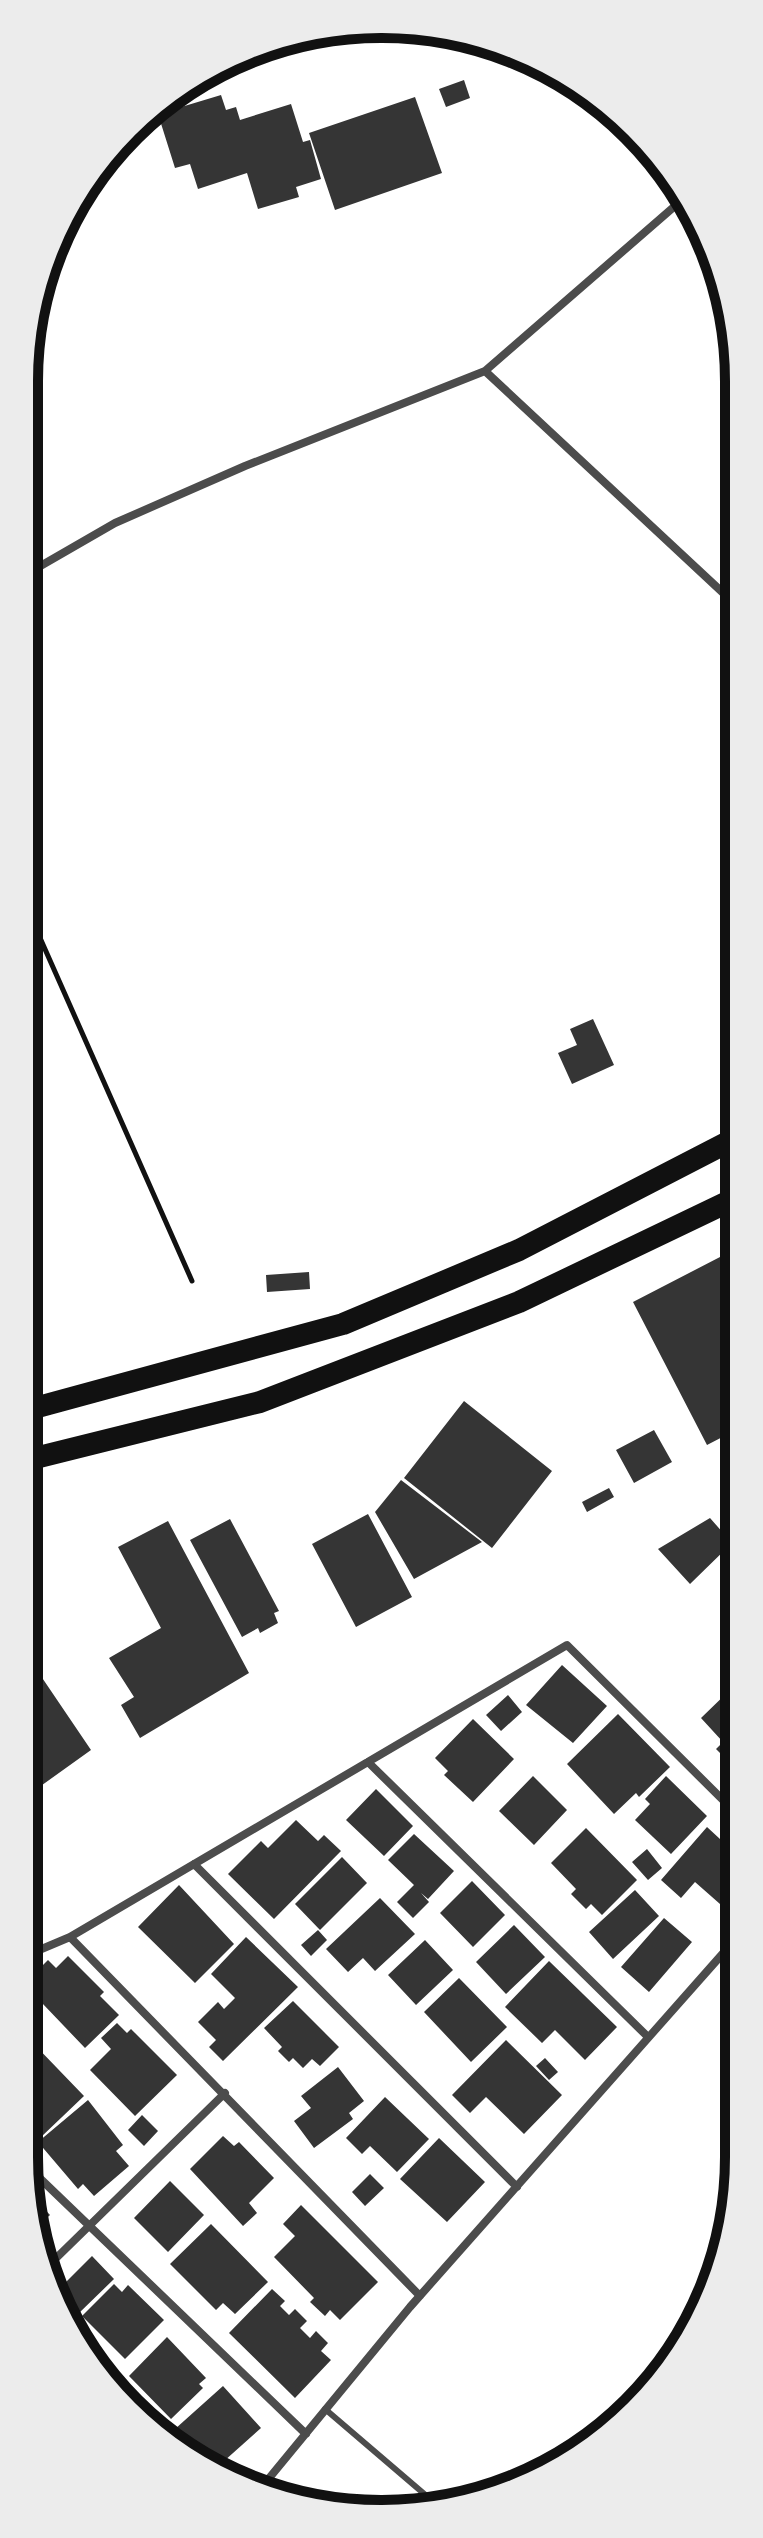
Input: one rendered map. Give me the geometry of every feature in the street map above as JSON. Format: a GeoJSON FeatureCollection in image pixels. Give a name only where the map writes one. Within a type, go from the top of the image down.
{"type":"FeatureCollection","features":[{"type":"Feature","properties":{"kind":"highway"},"geometry":{"type":"LineString","coordinates":[[38,1407],[343,1324],[519,1250],[725,1144]]}},
{"type":"Feature","properties":{"kind":"highway"},"geometry":{"type":"LineString","coordinates":[[38,1457],[260,1402],[519,1302],[725,1203]]}},
{"type":"Feature","properties":{"kind":"street"},"geometry":{"type":"LineString","coordinates":[[38,567],[115,523],[258,461],[485,371],[676,205]]}},
{"type":"Feature","properties":{"kind":"street"},"geometry":{"type":"LineString","coordinates":[[485,371],[725,595]]}},
{"type":"Feature","properties":{"kind":"street"},"geometry":{"type":"LineString","coordinates":[[38,1951],[70,1937],[567,1645],[725,1802]]}},
{"type":"Feature","properties":{"kind":"street"},"geometry":{"type":"LineString","coordinates":[[368,1762],[648,2037]]}},
{"type":"Feature","properties":{"kind":"street"},"geometry":{"type":"LineString","coordinates":[[194,1864],[517,2187]]}},
{"type":"Feature","properties":{"kind":"street"},"geometry":{"type":"LineString","coordinates":[[70,1937],[420,2296]]}},
{"type":"Feature","properties":{"kind":"street"},"geometry":{"type":"LineString","coordinates":[[267,2481],[420,2296],[725,1951]]}},
{"type":"Feature","properties":{"kind":"street"},"geometry":{"type":"LineString","coordinates":[[54,2260],[225,2093]]}},
{"type":"Feature","properties":{"kind":"street"},"geometry":{"type":"LineString","coordinates":[[39,2177],[306,2434]]}},
{"type":"Feature","properties":{"kind":"lane"},"geometry":{"type":"LineString","coordinates":[[325,2409],[428,2497]]}},
{"type":"Feature","properties":{"kind":"path"},"geometry":{"type":"LineString","coordinates":[[38,933],[192,1281]]}},
{"type":"Feature","properties":{"kind":"building"},"geometry":{"type":"Polygon","coordinates":[[[464,80],[470,98],[446,107],[439,89],[464,80]]]}},
{"type":"Feature","properties":{"kind":"building"},"geometry":{"type":"Polygon","coordinates":[[[221,95],[226,110],[236,107],[240,120],[291,104],[303,142],[310,140],[321,179],[296,187],[299,197],[258,209],[247,173],[198,189],[190,164],[175,168],[160,119],[171,110],[221,95]]]}},
{"type":"Feature","properties":{"kind":"building"},"geometry":{"type":"Polygon","coordinates":[[[415,97],[442,173],[335,210],[309,133],[415,97]]]}},
{"type":"Feature","properties":{"kind":"building"},"geometry":{"type":"Polygon","coordinates":[[[593,1019],[614,1065],[572,1084],[558,1053],[577,1045],[570,1029],[593,1019]]]}},
{"type":"Feature","properties":{"kind":"building"},"geometry":{"type":"Polygon","coordinates":[[[720,1257],[725,1267],[725,1436],[707,1445],[633,1302],[720,1257]]]}},
{"type":"Feature","properties":{"kind":"building"},"geometry":{"type":"Polygon","coordinates":[[[309,1272],[310,1289],[267,1292],[266,1275],[309,1272]]]}},
{"type":"Feature","properties":{"kind":"building"},"geometry":{"type":"Polygon","coordinates":[[[464,1401],[552,1471],[492,1548],[404,1478],[464,1401]]]}},
{"type":"Feature","properties":{"kind":"building"},"geometry":{"type":"Polygon","coordinates":[[[654,1430],[672,1462],[634,1483],[616,1450],[654,1430]]]}},
{"type":"Feature","properties":{"kind":"building"},"geometry":{"type":"Polygon","coordinates":[[[401,1480],[482,1542],[414,1579],[375,1512],[401,1480]]]}},
{"type":"Feature","properties":{"kind":"building"},"geometry":{"type":"Polygon","coordinates":[[[609,1488],[614,1497],[587,1512],[582,1502],[609,1488]]]}},
{"type":"Feature","properties":{"kind":"building"},"geometry":{"type":"Polygon","coordinates":[[[368,1514],[412,1597],[356,1627],[312,1544],[368,1514]]]}},
{"type":"Feature","properties":{"kind":"building"},"geometry":{"type":"Polygon","coordinates":[[[710,1518],[725,1535],[725,1550],[690,1584],[658,1549],[710,1518]]]}},
{"type":"Feature","properties":{"kind":"building"},"geometry":{"type":"Polygon","coordinates":[[[230,1519],[279,1611],[274,1613],[278,1623],[260,1633],[258,1628],[242,1637],[190,1540],[230,1519]]]}},
{"type":"Feature","properties":{"kind":"building"},"geometry":{"type":"Polygon","coordinates":[[[168,1521],[249,1673],[140,1738],[121,1705],[134,1697],[109,1658],[161,1628],[118,1547],[168,1521]]]}},
{"type":"Feature","properties":{"kind":"building"},"geometry":{"type":"Polygon","coordinates":[[[562,1665],[607,1706],[573,1743],[526,1705],[562,1665]]]}},
{"type":"Feature","properties":{"kind":"building"},"geometry":{"type":"Polygon","coordinates":[[[38,1672],[91,1750],[38,1788],[38,1672]]]}},
{"type":"Feature","properties":{"kind":"building"},"geometry":{"type":"Polygon","coordinates":[[[508,1695],[522,1712],[501,1731],[486,1715],[508,1695]]]}},
{"type":"Feature","properties":{"kind":"building"},"geometry":{"type":"Polygon","coordinates":[[[725,1695],[725,1758],[716,1749],[723,1742],[701,1718],[725,1695]]]}},
{"type":"Feature","properties":{"kind":"building"},"geometry":{"type":"Polygon","coordinates":[[[618,1714],[670,1767],[639,1797],[636,1793],[614,1814],[567,1764],[618,1714]]]}},
{"type":"Feature","properties":{"kind":"building"},"geometry":{"type":"Polygon","coordinates":[[[473,1719],[514,1759],[473,1802],[444,1775],[448,1771],[435,1758],[473,1719]]]}},
{"type":"Feature","properties":{"kind":"building"},"geometry":{"type":"Polygon","coordinates":[[[533,1776],[567,1810],[534,1845],[499,1811],[533,1776]]]}},
{"type":"Feature","properties":{"kind":"building"},"geometry":{"type":"Polygon","coordinates":[[[666,1776],[707,1816],[671,1854],[635,1820],[650,1804],[645,1799],[666,1776]]]}},
{"type":"Feature","properties":{"kind":"building"},"geometry":{"type":"Polygon","coordinates":[[[376,1789],[413,1826],[384,1856],[346,1820],[376,1789]]]}},
{"type":"Feature","properties":{"kind":"building"},"geometry":{"type":"Polygon","coordinates":[[[296,1820],[318,1841],[324,1835],[341,1851],[274,1919],[228,1874],[261,1841],[268,1848],[296,1820]]]}},
{"type":"Feature","properties":{"kind":"building"},"geometry":{"type":"Polygon","coordinates":[[[707,1827],[725,1844],[725,1899],[720,1904],[695,1882],[681,1898],[661,1880],[707,1827]]]}},
{"type":"Feature","properties":{"kind":"building"},"geometry":{"type":"Polygon","coordinates":[[[586,1828],[637,1880],[602,1915],[591,1904],[586,1909],[571,1894],[576,1889],[551,1863],[586,1828]]]}},
{"type":"Feature","properties":{"kind":"building"},"geometry":{"type":"Polygon","coordinates":[[[414,1834],[454,1871],[428,1899],[421,1893],[429,1902],[413,1918],[397,1902],[414,1885],[388,1860],[414,1834]]]}},
{"type":"Feature","properties":{"kind":"building"},"geometry":{"type":"Polygon","coordinates":[[[647,1849],[662,1868],[648,1880],[632,1862],[647,1849]]]}},
{"type":"Feature","properties":{"kind":"building"},"geometry":{"type":"Polygon","coordinates":[[[342,1857],[367,1883],[320,1930],[295,1904],[342,1857]]]}},
{"type":"Feature","properties":{"kind":"building"},"geometry":{"type":"Polygon","coordinates":[[[472,1881],[505,1915],[473,1947],[440,1913],[472,1881]]]}},
{"type":"Feature","properties":{"kind":"building"},"geometry":{"type":"Polygon","coordinates":[[[179,1885],[234,1944],[195,1983],[138,1927],[179,1885]]]}},
{"type":"Feature","properties":{"kind":"building"},"geometry":{"type":"Polygon","coordinates":[[[635,1890],[659,1916],[613,1959],[589,1932],[635,1890]]]}},
{"type":"Feature","properties":{"kind":"building"},"geometry":{"type":"Polygon","coordinates":[[[380,1898],[415,1934],[375,1971],[363,1958],[348,1972],[326,1949],[380,1898]]]}},
{"type":"Feature","properties":{"kind":"building"},"geometry":{"type":"Polygon","coordinates":[[[664,1918],[692,1942],[649,1992],[621,1967],[664,1918]]]}},
{"type":"Feature","properties":{"kind":"building"},"geometry":{"type":"Polygon","coordinates":[[[514,1925],[545,1957],[506,1994],[476,1962],[514,1925]]]}},
{"type":"Feature","properties":{"kind":"building"},"geometry":{"type":"Polygon","coordinates":[[[318,1930],[327,1940],[311,1956],[301,1945],[318,1930]]]}},
{"type":"Feature","properties":{"kind":"building"},"geometry":{"type":"Polygon","coordinates":[[[246,1937],[298,1987],[223,2061],[209,2047],[216,2040],[198,2022],[218,2002],[224,2009],[235,1998],[211,1974],[246,1937]]]}},
{"type":"Feature","properties":{"kind":"building"},"geometry":{"type":"Polygon","coordinates":[[[425,1940],[453,1970],[416,2005],[388,1975],[425,1940]]]}},
{"type":"Feature","properties":{"kind":"building"},"geometry":{"type":"Polygon","coordinates":[[[68,1956],[104,1992],[100,1996],[119,2015],[85,2048],[42,2003],[38,2007],[38,1970],[48,1960],[56,1968],[68,1956]]]}},
{"type":"Feature","properties":{"kind":"building"},"geometry":{"type":"Polygon","coordinates":[[[549,1961],[617,2027],[585,2060],[555,2030],[542,2043],[505,2007],[549,1961]]]}},
{"type":"Feature","properties":{"kind":"building"},"geometry":{"type":"Polygon","coordinates":[[[459,1978],[507,2027],[471,2062],[424,2012],[459,1978]]]}},
{"type":"Feature","properties":{"kind":"building"},"geometry":{"type":"Polygon","coordinates":[[[293,2001],[339,2047],[320,2066],[312,2059],[303,2068],[293,2058],[289,2062],[278,2051],[282,2047],[264,2028],[293,2001]]]}},
{"type":"Feature","properties":{"kind":"building"},"geometry":{"type":"Polygon","coordinates":[[[117,2023],[127,2033],[131,2029],[177,2075],[135,2116],[90,2070],[111,2049],[101,2038],[117,2023]]]}},
{"type":"Feature","properties":{"kind":"building"},"geometry":{"type":"Polygon","coordinates":[[[506,2040],[562,2095],[524,2134],[486,2097],[470,2113],[452,2095],[506,2040]]]}},
{"type":"Feature","properties":{"kind":"building"},"geometry":{"type":"Polygon","coordinates":[[[38,2048],[84,2096],[40,2138],[38,2136],[38,2048]]]}},
{"type":"Feature","properties":{"kind":"building"},"geometry":{"type":"Polygon","coordinates":[[[545,2058],[558,2072],[549,2080],[536,2066],[545,2058]]]}},
{"type":"Feature","properties":{"kind":"building"},"geometry":{"type":"Polygon","coordinates":[[[338,2067],[364,2101],[349,2113],[353,2119],[314,2148],[294,2121],[311,2108],[301,2096],[338,2067]]]}},
{"type":"Feature","properties":{"kind":"building"},"geometry":{"type":"Polygon","coordinates":[[[385,2097],[429,2139],[397,2172],[370,2146],[362,2154],[346,2138],[385,2097]]]}},
{"type":"Feature","properties":{"kind":"building"},"geometry":{"type":"Polygon","coordinates":[[[88,2100],[123,2145],[116,2151],[129,2166],[94,2196],[83,2184],[78,2189],[38,2142],[88,2100]]]}},
{"type":"Feature","properties":{"kind":"building"},"geometry":{"type":"Polygon","coordinates":[[[142,2115],[158,2131],[144,2146],[128,2130],[142,2115]]]}},
{"type":"Feature","properties":{"kind":"building"},"geometry":{"type":"Polygon","coordinates":[[[223,2136],[234,2146],[239,2142],[274,2178],[249,2203],[257,2213],[243,2226],[190,2169],[223,2136]]]}},
{"type":"Feature","properties":{"kind":"building"},"geometry":{"type":"Polygon","coordinates":[[[439,2138],[485,2182],[447,2222],[400,2179],[439,2138]]]}},
{"type":"Feature","properties":{"kind":"building"},"geometry":{"type":"Polygon","coordinates":[[[370,2174],[384,2188],[365,2206],[352,2192],[370,2174]]]}},
{"type":"Feature","properties":{"kind":"building"},"geometry":{"type":"Polygon","coordinates":[[[170,2181],[204,2215],[168,2252],[134,2218],[170,2181]]]}},
{"type":"Feature","properties":{"kind":"building"},"geometry":{"type":"Polygon","coordinates":[[[301,2205],[378,2282],[340,2320],[330,2310],[325,2316],[310,2302],[314,2298],[274,2257],[295,2236],[283,2224],[301,2205]]]}},
{"type":"Feature","properties":{"kind":"building"},"geometry":{"type":"Polygon","coordinates":[[[42,2207],[50,2215],[44,2220],[42,2207]]]}},
{"type":"Feature","properties":{"kind":"building"},"geometry":{"type":"Polygon","coordinates":[[[211,2224],[268,2282],[235,2314],[223,2303],[216,2310],[170,2264],[211,2224]]]}},
{"type":"Feature","properties":{"kind":"building"},"geometry":{"type":"Polygon","coordinates":[[[92,2256],[114,2279],[77,2315],[63,2285],[92,2256]]]}},
{"type":"Feature","properties":{"kind":"building"},"geometry":{"type":"Polygon","coordinates":[[[114,2284],[122,2292],[128,2285],[164,2320],[125,2359],[82,2316],[114,2284]]]}},
{"type":"Feature","properties":{"kind":"building"},"geometry":{"type":"Polygon","coordinates":[[[272,2289],[285,2301],[280,2306],[289,2315],[295,2309],[307,2321],[300,2328],[310,2338],[316,2331],[328,2343],[321,2351],[331,2360],[295,2398],[229,2333],[272,2289]]]}},
{"type":"Feature","properties":{"kind":"building"},"geometry":{"type":"Polygon","coordinates":[[[167,2337],[206,2378],[199,2384],[203,2388],[171,2419],[129,2376],[167,2337]]]}},
{"type":"Feature","properties":{"kind":"building"},"geometry":{"type":"Polygon","coordinates":[[[223,2386],[261,2428],[224,2461],[175,2429],[223,2386]]]}}]}
